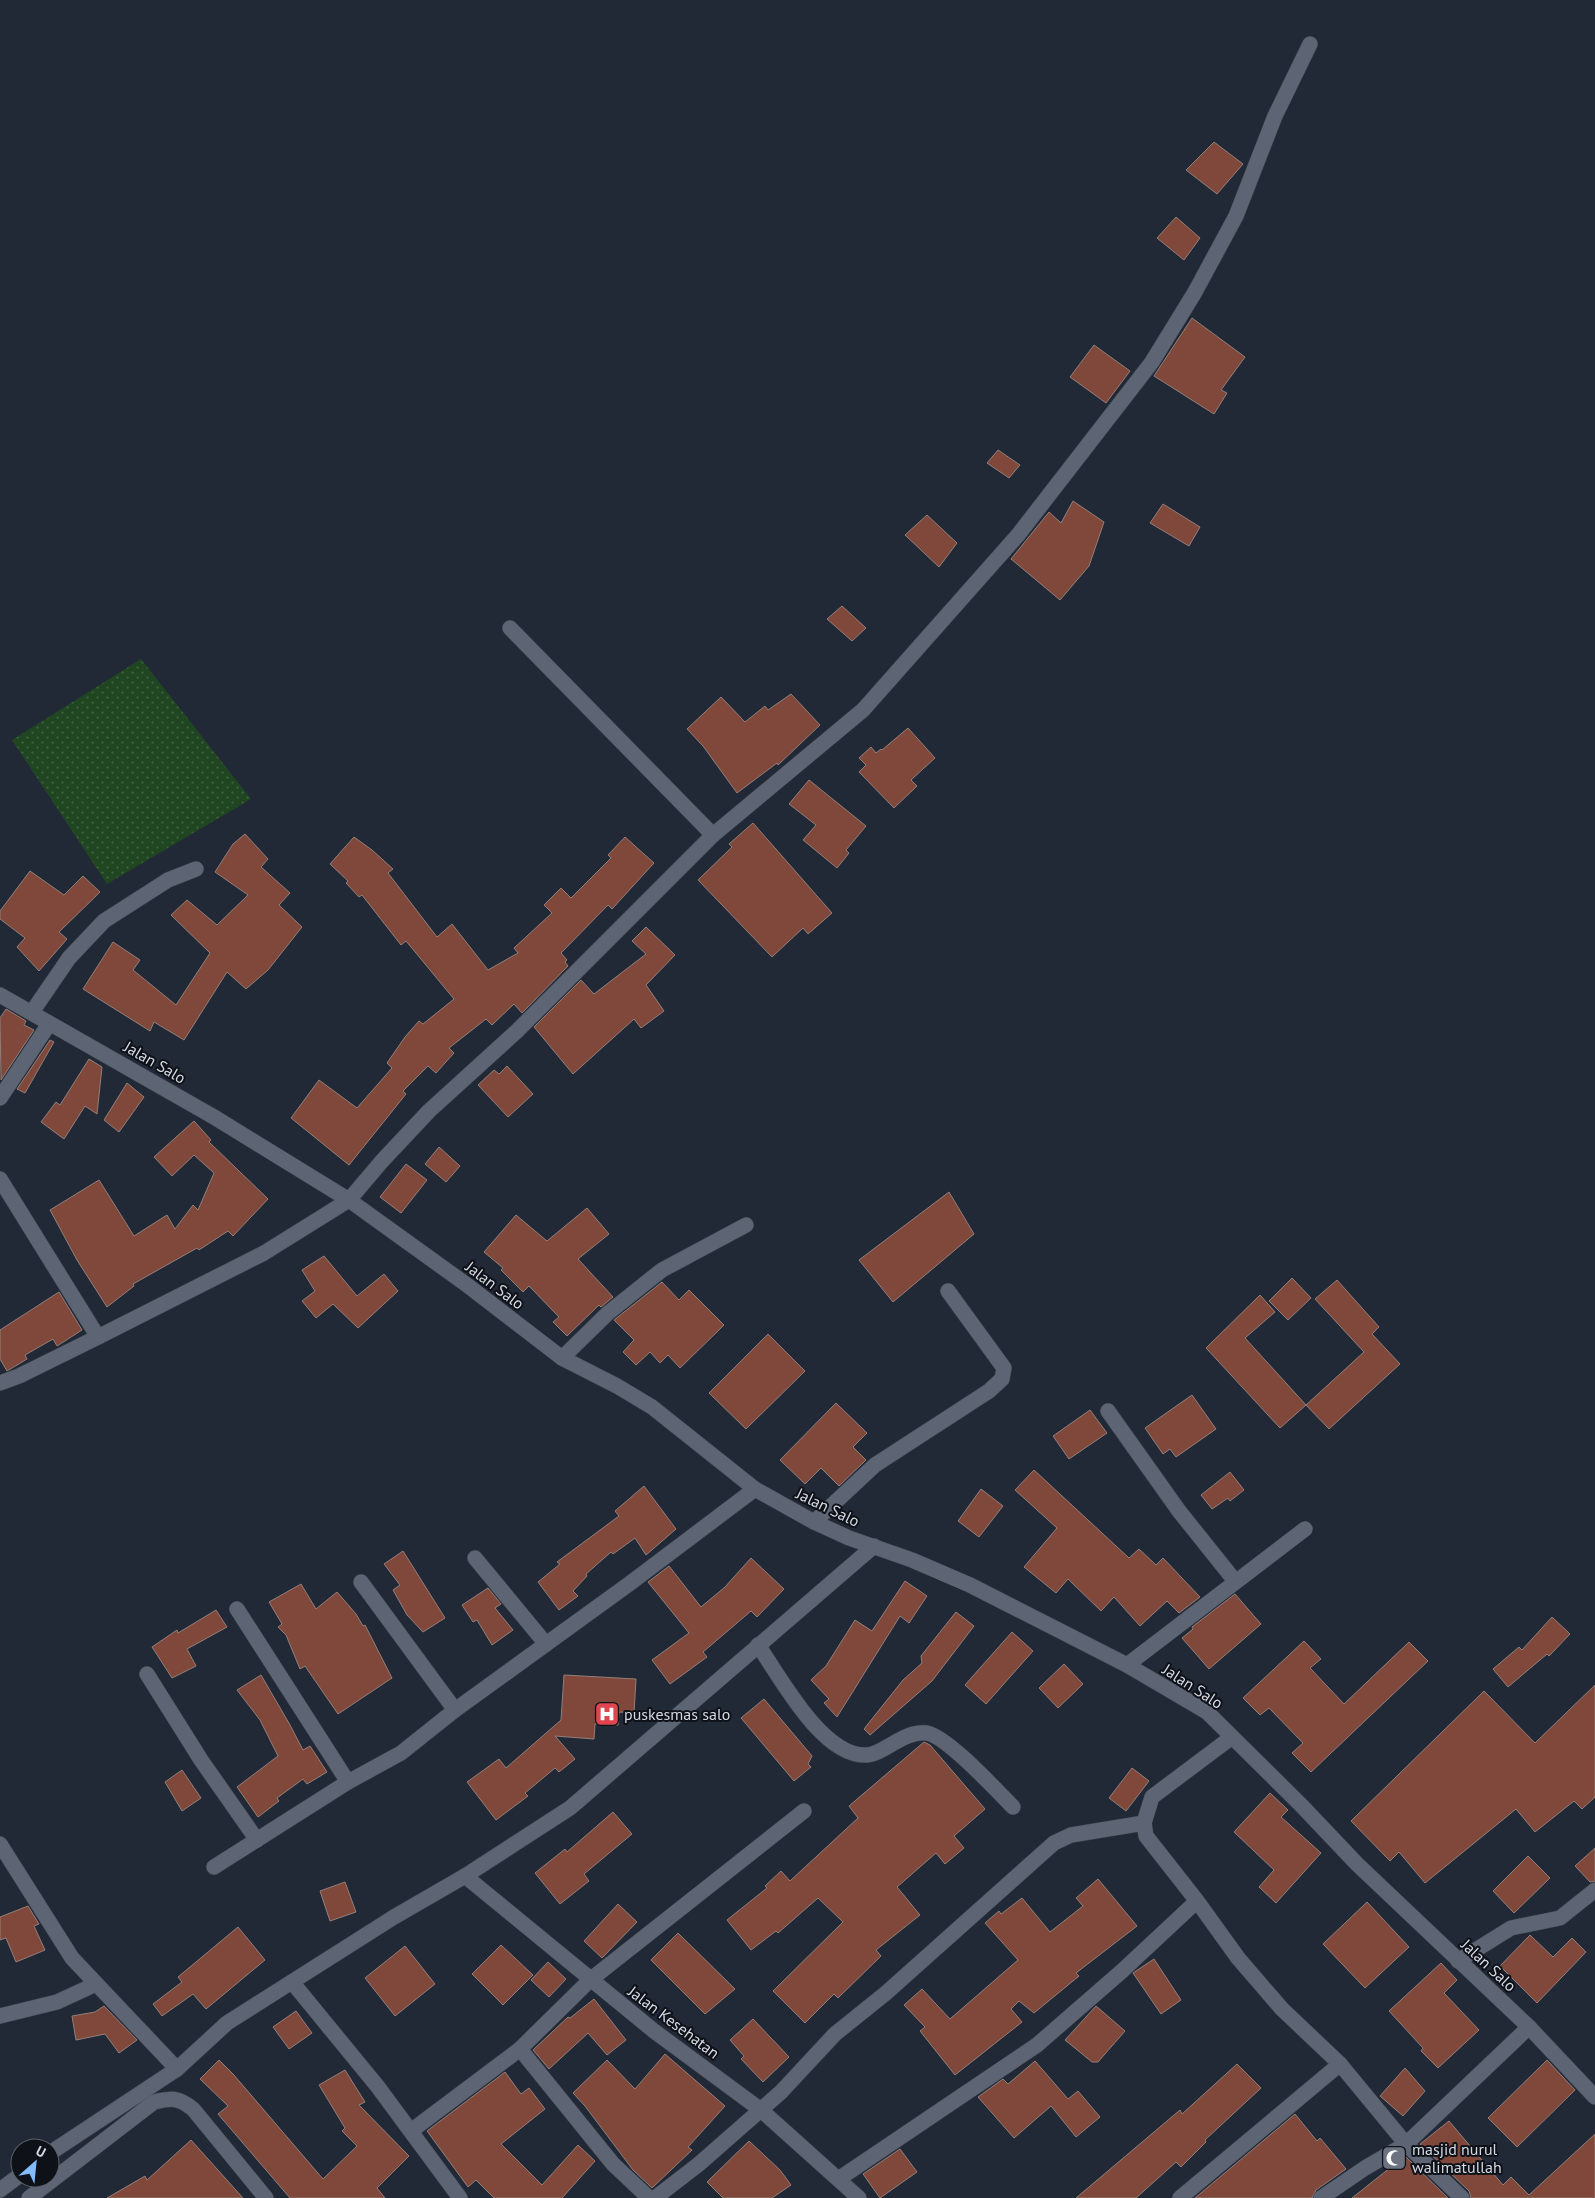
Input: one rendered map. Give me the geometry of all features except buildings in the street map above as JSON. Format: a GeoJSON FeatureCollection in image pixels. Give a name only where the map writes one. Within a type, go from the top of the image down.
{"type":"FeatureCollection","features":[{"type":"Feature","properties":{"kind":"street"},"geometry":{"type":"LineString","coordinates":[[0,1383],[19,1376],[264,1253],[349,1200],[382,1161],[429,1111],[524,1024],[713,835],[863,710],[1018,535],[1152,362],[1196,292],[1236,216],[1275,116],[1310,44]]}},
{"type":"Feature","properties":{"kind":"street"},"geometry":{"type":"LineString","coordinates":[[510,628],[713,835]]}},
{"type":"Feature","properties":{"kind":"street"},"geometry":{"type":"LineString","coordinates":[[32,1012],[70,958],[104,921],[168,880],[196,868]]}},
{"type":"Feature","properties":{"kind":"street","name":"Jalan Salo"},"geometry":{"type":"LineString","coordinates":[[0,995],[214,1117],[349,1200],[562,1358],[617,1386],[652,1407],[755,1489],[814,1522],[970,1585],[1127,1665],[1207,1712],[1357,1864],[1529,2027],[1595,2097]]}},
{"type":"Feature","properties":{"kind":"street"},"geometry":{"type":"LineString","coordinates":[[0,1098],[49,1024]]}},
{"type":"Feature","properties":{"kind":"street"},"geometry":{"type":"LineString","coordinates":[[0,1180],[98,1337]]}},
{"type":"Feature","properties":{"kind":"street"},"geometry":{"type":"LineString","coordinates":[[562,1358],[608,1313],[662,1270],[746,1226]]}},
{"type":"Feature","properties":{"kind":"street"},"geometry":{"type":"LineString","coordinates":[[814,1522],[875,1465],[989,1391],[1002,1379],[1004,1368],[948,1291]]}},
{"type":"Feature","properties":{"kind":"street"},"geometry":{"type":"LineString","coordinates":[[1108,1411],[1180,1511],[1235,1581]]}},
{"type":"Feature","properties":{"kind":"street"},"geometry":{"type":"LineString","coordinates":[[214,1867],[348,1782],[401,1753],[454,1710],[629,1584],[755,1489]]}},
{"type":"Feature","properties":{"kind":"street"},"geometry":{"type":"LineString","coordinates":[[1127,1665],[1305,1529]]}},
{"type":"Feature","properties":{"kind":"street"},"geometry":{"type":"LineString","coordinates":[[60,2146],[177,2069],[226,2023],[394,1917],[465,1876],[570,1808],[874,1546]]}},
{"type":"Feature","properties":{"kind":"street"},"geometry":{"type":"LineString","coordinates":[[475,1558],[546,1644]]}},
{"type":"Feature","properties":{"kind":"street"},"geometry":{"type":"LineString","coordinates":[[361,1582],[454,1710]]}},
{"type":"Feature","properties":{"kind":"street"},"geometry":{"type":"LineString","coordinates":[[237,1609],[348,1782]]}},
{"type":"Feature","properties":{"kind":"street"},"geometry":{"type":"LineString","coordinates":[[758,1646],[812,1723],[826,1738],[845,1750],[868,1755],[903,1737],[925,1733],[936,1736],[975,1769],[1013,1807]]}},
{"type":"Feature","properties":{"kind":"street"},"geometry":{"type":"LineString","coordinates":[[147,1674],[201,1760],[257,1840]]}},
{"type":"Feature","properties":{"kind":"street"},"geometry":{"type":"LineString","coordinates":[[1232,1737],[1152,1797],[1144,1824],[1146,1836],[1197,1901],[1238,1958],[1282,2009],[1340,2064],[1406,2144],[1462,2198]]}},
{"type":"Feature","properties":{"kind":"street"},"geometry":{"type":"LineString","coordinates":[[411,2131],[520,2049],[590,1980],[804,1811]]}},
{"type":"Feature","properties":{"kind":"street"},"geometry":{"type":"LineString","coordinates":[[655,2198],[699,2164],[761,2110],[781,2092],[835,2034],[886,1993],[1054,1843],[1072,1835],[1144,1824]]}},
{"type":"Feature","properties":{"kind":"street"},"geometry":{"type":"LineString","coordinates":[[0,1844],[72,1958],[177,2069]]}},
{"type":"Feature","properties":{"kind":"street","name":"Jalan Kesehatan"},"geometry":{"type":"LineString","coordinates":[[465,1876],[654,2031],[761,2110],[840,2178],[860,2198]]}},
{"type":"Feature","properties":{"kind":"street"},"geometry":{"type":"LineString","coordinates":[[1458,1961],[1511,1928],[1560,1918],[1595,1890]]}},
{"type":"Feature","properties":{"kind":"street"},"geometry":{"type":"LineString","coordinates":[[840,2178],[1037,2045],[1122,1971],[1197,1901]]}},
{"type":"Feature","properties":{"kind":"street"},"geometry":{"type":"LineString","coordinates":[[292,1982],[411,2131],[460,2198]]}},
{"type":"Feature","properties":{"kind":"street"},"geometry":{"type":"LineString","coordinates":[[0,2016],[57,2002],[96,1984]]}},
{"type":"Feature","properties":{"kind":"street"},"geometry":{"type":"LineString","coordinates":[[1321,2198],[1365,2168],[1406,2144],[1529,2027]]}},
{"type":"Feature","properties":{"kind":"street"},"geometry":{"type":"LineString","coordinates":[[520,2049],[613,2164],[649,2198]]}},
{"type":"Feature","properties":{"kind":"street"},"geometry":{"type":"LineString","coordinates":[[1180,2198],[1340,2064]]}},
{"type":"Feature","properties":{"kind":"street"},"geometry":{"type":"LineString","coordinates":[[29,2198],[154,2102],[171,2098],[184,2101],[193,2109],[266,2198]]}},
{"type":"Feature","properties":{"kind":"green space"},"geometry":{"type":"Polygon","coordinates":[[[141,659],[251,799],[107,884],[12,740],[141,659]]]}},
{"type":"Feature","properties":{"kind":"place","name":"puskesmas salo"},"geometry":{"type":"Point","coordinates":[607,1714]}},
{"type":"Feature","properties":{"kind":"place","name":"masjid nurul walimatullah"},"geometry":{"type":"Point","coordinates":[1394,2158]}}]}
